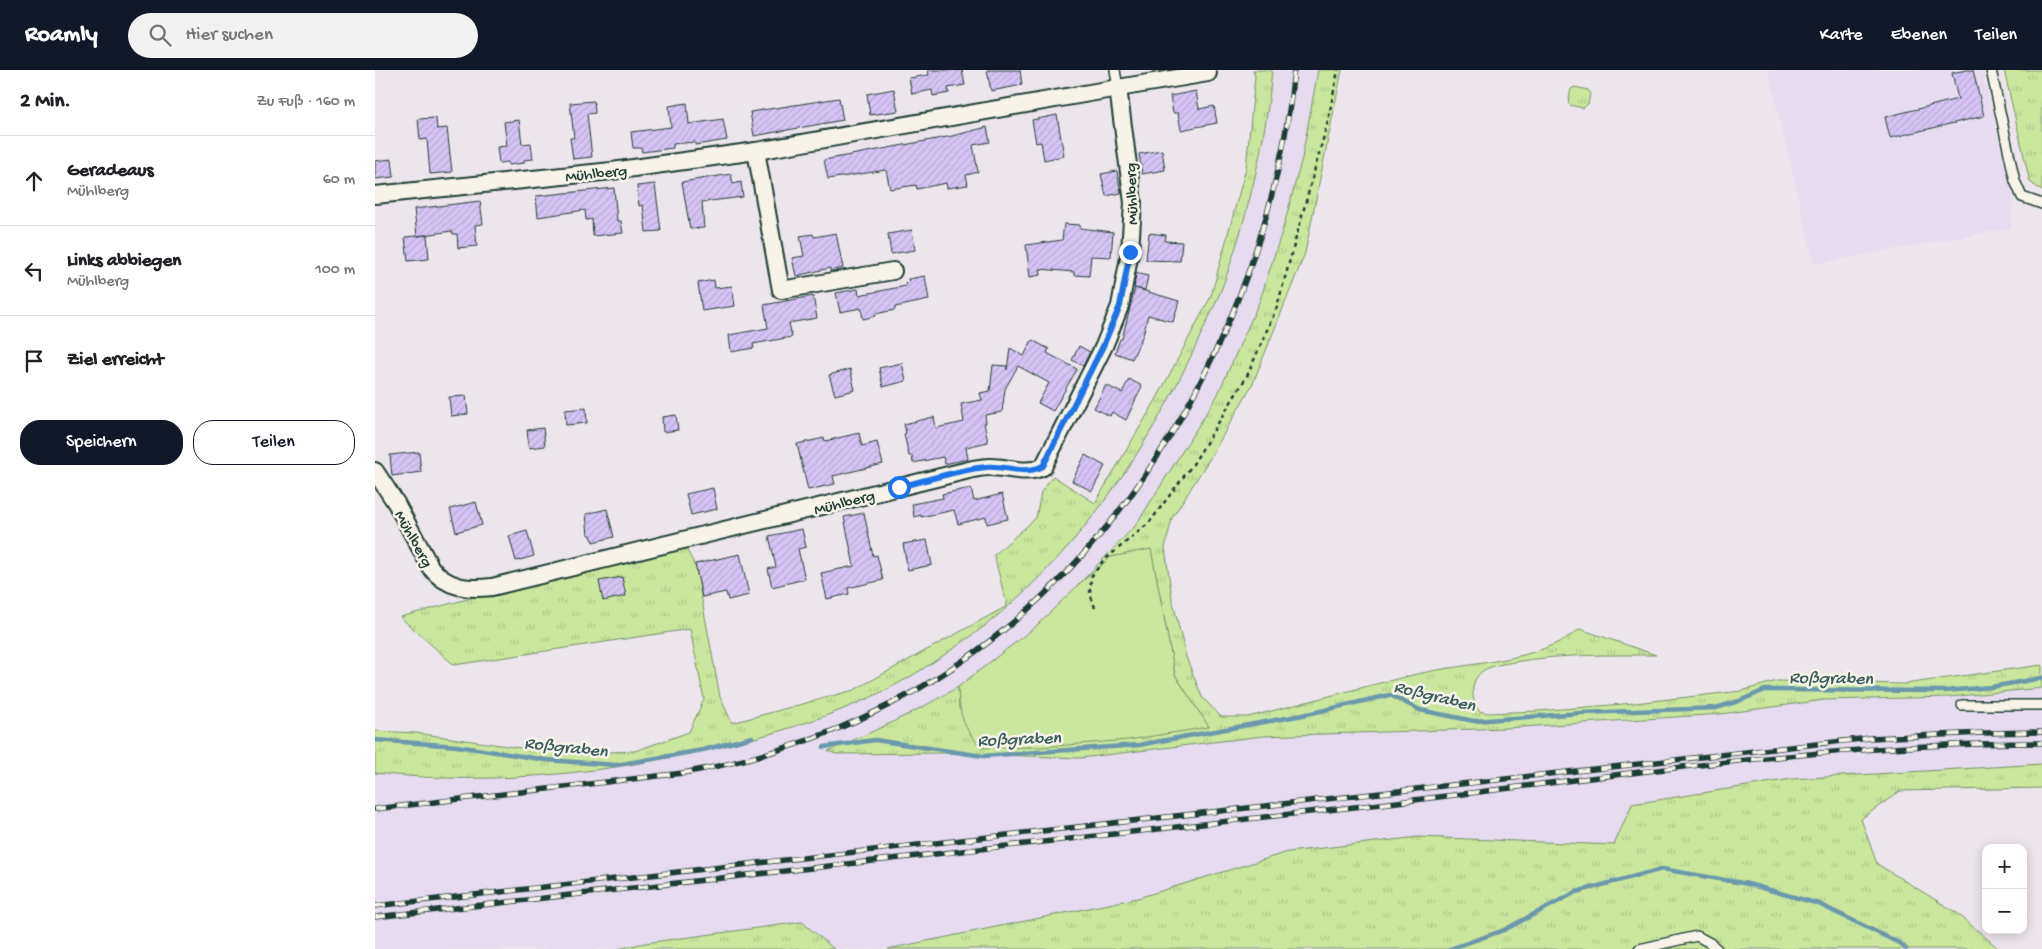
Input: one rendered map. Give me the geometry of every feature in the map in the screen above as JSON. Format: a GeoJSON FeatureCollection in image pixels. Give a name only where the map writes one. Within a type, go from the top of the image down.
{"type":"FeatureCollection","features":[{"type":"Feature","properties":{"kind":"street","name":"Mühlberg"},"geometry":{"type":"LineString","coordinates":[[375,195],[612,171],[756,151],[1208,73]]}},
{"type":"Feature","properties":{"kind":"street","name":"Mühlberg"},"geometry":{"type":"LineString","coordinates":[[375,471],[396,503],[431,568],[438,577],[461,588],[475,589],[973,469],[989,467],[1026,472],[1043,466],[1103,346],[1120,306],[1130,252],[1133,204],[1118,88]]}},
{"type":"Feature","properties":{"kind":"street"},"geometry":{"type":"LineString","coordinates":[[756,151],[781,290],[893,270]]}},
{"type":"Feature","properties":{"kind":"lane","name":"Mühlberg"},"geometry":{"type":"LineString","coordinates":[[1115,70],[1118,88]]}},
{"type":"Feature","properties":{"kind":"lane"},"geometry":{"type":"LineString","coordinates":[[1991,70],[2015,181],[2022,197],[2042,204]]}},
{"type":"Feature","properties":{"kind":"lane"},"geometry":{"type":"LineString","coordinates":[[1962,705],[2042,705]]}},
{"type":"Feature","properties":{"kind":"lane"},"geometry":{"type":"LineString","coordinates":[[1639,949],[1697,936],[1717,949]]}},
{"type":"Feature","properties":{"kind":"path"},"geometry":{"type":"LineString","coordinates":[[1095,608],[1090,593],[1091,577],[1103,561],[1149,523],[1193,464],[1247,376],[1277,307],[1328,121],[1338,70]]}},
{"type":"Feature","properties":{"kind":"shaded area"},"geometry":{"type":"Polygon","coordinates":[[[1272,70],[1318,70],[1302,158],[1284,225],[1260,300],[1217,396],[1136,525],[1034,628],[958,687],[920,710],[828,751],[836,754],[942,753],[1080,758],[1263,736],[1506,728],[1721,714],[1824,700],[1949,697],[2042,688],[2042,764],[1792,779],[1634,804],[1870,874],[1288,852],[1138,898],[888,949],[834,949],[802,922],[645,943],[618,949],[375,949],[375,773],[424,779],[555,775],[677,757],[769,735],[865,699],[910,677],[952,650],[1012,604],[1058,557],[1099,508],[1182,376],[1226,280],[1262,151],[1272,70]]]}},
{"type":"Feature","properties":{"kind":"shaded area"},"geometry":{"type":"Polygon","coordinates":[[[1768,70],[1982,70],[2013,199],[2011,228],[1814,264],[1768,70]]]}},
{"type":"Feature","properties":{"kind":"green space"},"geometry":{"type":"Polygon","coordinates":[[[1253,70],[1272,70],[1261,149],[1249,201],[1224,284],[1185,368],[1145,441],[1097,511],[1042,574],[989,623],[926,667],[892,687],[825,716],[733,744],[645,762],[555,774],[465,778],[375,773],[375,731],[416,733],[563,754],[635,751],[689,732],[704,699],[690,629],[454,665],[400,617],[674,544],[683,542],[696,568],[720,697],[732,723],[854,690],[1007,606],[994,555],[1036,518],[1041,492],[1053,476],[1095,503],[1156,400],[1211,296],[1246,168],[1255,76],[1253,70]]]}},
{"type":"Feature","properties":{"kind":"green space"},"geometry":{"type":"Polygon","coordinates":[[[1318,70],[1342,70],[1305,253],[1253,383],[1210,458],[1172,518],[1165,548],[1172,598],[1186,657],[1202,697],[1221,717],[1248,717],[1417,674],[1523,655],[1563,640],[1580,629],[1656,655],[1549,658],[1491,667],[1479,674],[1474,684],[1473,695],[1479,711],[1488,713],[1538,711],[1635,703],[1741,691],[1777,681],[1904,684],[2042,665],[2042,688],[1949,697],[1824,700],[1721,714],[1506,728],[1263,736],[1080,758],[942,753],[836,754],[828,751],[894,721],[958,687],[959,709],[1209,727],[1175,675],[1151,550],[1111,557],[1080,583],[1136,525],[1217,396],[1260,300],[1284,225],[1302,158],[1318,70]]]}},
{"type":"Feature","properties":{"kind":"green space"},"geometry":{"type":"Polygon","coordinates":[[[2004,70],[2042,70],[2042,191],[2030,182],[2004,70]]]}},
{"type":"Feature","properties":{"kind":"green space"},"geometry":{"type":"Polygon","coordinates":[[[1575,87],[1588,90],[1590,93],[1588,104],[1583,108],[1570,105],[1568,102],[1571,89],[1575,87]]]}},
{"type":"Feature","properties":{"kind":"green space"},"geometry":{"type":"Polygon","coordinates":[[[1151,549],[1175,675],[1209,727],[1128,740],[1042,747],[982,748],[970,734],[963,720],[959,705],[958,687],[1034,628],[1080,583],[1111,557],[1151,549]]]}},
{"type":"Feature","properties":{"kind":"green space"},"geometry":{"type":"Polygon","coordinates":[[[2042,764],[2042,788],[1900,791],[1861,819],[1877,864],[1957,913],[1999,949],[888,949],[1138,898],[1288,852],[1419,837],[1614,845],[1632,804],[1792,779],[2042,764]]]}},
{"type":"Feature","properties":{"kind":"green space"},"geometry":{"type":"Polygon","coordinates":[[[802,922],[834,949],[618,949],[645,943],[802,922]]]}},
{"type":"Feature","properties":{"kind":"building"},"geometry":{"type":"Polygon","coordinates":[[[928,70],[962,70],[965,85],[948,88],[949,93],[933,96],[932,90],[912,94],[909,78],[929,75],[928,70]]]}},
{"type":"Feature","properties":{"kind":"building"},"geometry":{"type":"Polygon","coordinates":[[[987,70],[1020,70],[1022,85],[991,91],[987,70]]]}},
{"type":"Feature","properties":{"kind":"building"},"geometry":{"type":"Polygon","coordinates":[[[1973,70],[1984,116],[1890,138],[1885,117],[1958,99],[1952,73],[1973,70]]]}},
{"type":"Feature","properties":{"kind":"building"},"geometry":{"type":"Polygon","coordinates":[[[894,89],[898,111],[870,115],[867,94],[894,89]]]}},
{"type":"Feature","properties":{"kind":"building"},"geometry":{"type":"Polygon","coordinates":[[[1196,91],[1199,109],[1214,106],[1217,123],[1181,130],[1178,113],[1173,113],[1170,96],[1196,91]]]}},
{"type":"Feature","properties":{"kind":"building"},"geometry":{"type":"Polygon","coordinates":[[[839,98],[843,120],[754,136],[750,112],[839,98]]]}},
{"type":"Feature","properties":{"kind":"building"},"geometry":{"type":"Polygon","coordinates":[[[594,101],[595,113],[587,114],[592,157],[573,159],[570,138],[574,138],[570,103],[594,101]]]}},
{"type":"Feature","properties":{"kind":"building"},"geometry":{"type":"Polygon","coordinates":[[[687,103],[689,124],[723,119],[727,140],[695,145],[695,142],[673,144],[673,148],[642,152],[641,148],[633,148],[631,132],[671,127],[669,106],[687,103]]]}},
{"type":"Feature","properties":{"kind":"building"},"geometry":{"type":"Polygon","coordinates":[[[1057,115],[1064,156],[1044,160],[1041,142],[1036,143],[1032,120],[1057,115]]]}},
{"type":"Feature","properties":{"kind":"building"},"geometry":{"type":"Polygon","coordinates":[[[436,118],[437,129],[447,128],[452,172],[430,174],[427,139],[420,140],[418,119],[436,118]]]}},
{"type":"Feature","properties":{"kind":"building"},"geometry":{"type":"Polygon","coordinates":[[[519,120],[522,144],[531,143],[533,159],[524,160],[524,163],[508,165],[508,162],[499,163],[497,147],[507,146],[504,122],[519,120]]]}},
{"type":"Feature","properties":{"kind":"building"},"geometry":{"type":"Polygon","coordinates":[[[987,127],[990,142],[973,145],[978,172],[966,175],[968,185],[947,188],[946,183],[917,189],[916,185],[890,189],[886,170],[828,179],[824,160],[952,136],[987,127]]]}},
{"type":"Feature","properties":{"kind":"building"},"geometry":{"type":"Polygon","coordinates":[[[1162,150],[1165,170],[1142,174],[1139,154],[1162,150]]]}},
{"type":"Feature","properties":{"kind":"building"},"geometry":{"type":"Polygon","coordinates":[[[392,159],[394,177],[375,179],[375,161],[392,159]]]}},
{"type":"Feature","properties":{"kind":"building"},"geometry":{"type":"Polygon","coordinates":[[[1117,171],[1121,193],[1106,196],[1101,174],[1117,171]]]}},
{"type":"Feature","properties":{"kind":"building"},"geometry":{"type":"Polygon","coordinates":[[[731,174],[733,184],[741,182],[743,197],[702,202],[704,228],[690,229],[682,182],[731,174]]]}},
{"type":"Feature","properties":{"kind":"building"},"geometry":{"type":"Polygon","coordinates":[[[655,184],[661,231],[646,232],[643,205],[639,206],[637,186],[655,184]]]}},
{"type":"Feature","properties":{"kind":"building"},"geometry":{"type":"Polygon","coordinates":[[[614,188],[617,221],[621,221],[623,233],[593,236],[592,219],[586,220],[585,210],[538,217],[536,196],[614,188]]]}},
{"type":"Feature","properties":{"kind":"building"},"geometry":{"type":"Polygon","coordinates":[[[480,201],[483,224],[475,225],[477,246],[458,248],[457,234],[453,234],[452,231],[418,236],[427,235],[429,259],[408,261],[405,237],[417,236],[414,209],[480,201]]]}},
{"type":"Feature","properties":{"kind":"building"},"geometry":{"type":"Polygon","coordinates":[[[1064,224],[1080,225],[1080,228],[1113,232],[1111,257],[1091,256],[1089,276],[1074,275],[1074,272],[1040,269],[1041,275],[1030,277],[1026,245],[1062,240],[1064,224]]]}},
{"type":"Feature","properties":{"kind":"building"},"geometry":{"type":"Polygon","coordinates":[[[912,230],[915,250],[891,254],[888,234],[912,230]]]}},
{"type":"Feature","properties":{"kind":"building"},"geometry":{"type":"Polygon","coordinates":[[[836,233],[843,268],[830,271],[830,268],[796,276],[792,258],[804,256],[800,236],[813,234],[814,237],[836,233]]]}},
{"type":"Feature","properties":{"kind":"building"},"geometry":{"type":"Polygon","coordinates":[[[1149,233],[1166,235],[1165,241],[1182,242],[1180,261],[1146,260],[1149,233]]]}},
{"type":"Feature","properties":{"kind":"building"},"geometry":{"type":"Polygon","coordinates":[[[1136,273],[1148,276],[1145,290],[1134,288],[1136,273]]]}},
{"type":"Feature","properties":{"kind":"building"},"geometry":{"type":"Polygon","coordinates":[[[925,276],[929,300],[895,307],[895,310],[875,314],[876,316],[863,319],[861,308],[840,312],[836,293],[858,289],[859,295],[906,286],[905,283],[909,282],[908,279],[925,276]]]}},
{"type":"Feature","properties":{"kind":"building"},"geometry":{"type":"Polygon","coordinates":[[[714,280],[715,288],[732,286],[735,306],[702,311],[698,283],[714,280]]]}},
{"type":"Feature","properties":{"kind":"building"},"geometry":{"type":"Polygon","coordinates":[[[1135,288],[1179,301],[1173,322],[1148,315],[1143,335],[1132,359],[1115,353],[1120,339],[1122,339],[1135,288]]]}},
{"type":"Feature","properties":{"kind":"building"},"geometry":{"type":"Polygon","coordinates":[[[813,296],[817,318],[789,323],[792,337],[753,344],[754,348],[731,352],[729,335],[768,328],[764,305],[813,296]]]}},
{"type":"Feature","properties":{"kind":"building"},"geometry":{"type":"Polygon","coordinates":[[[1032,340],[1049,349],[1047,353],[1077,369],[1053,411],[1038,403],[1049,383],[1018,366],[1005,389],[1002,412],[985,415],[986,423],[984,423],[988,442],[966,447],[968,459],[945,464],[943,457],[913,463],[912,456],[909,456],[904,434],[906,433],[904,424],[934,417],[936,428],[964,422],[961,404],[982,400],[980,393],[990,391],[993,365],[1007,366],[1007,370],[1010,348],[1024,356],[1032,340]]]}},
{"type":"Feature","properties":{"kind":"building"},"geometry":{"type":"Polygon","coordinates":[[[1079,346],[1090,352],[1083,366],[1072,360],[1079,346]]]}},
{"type":"Feature","properties":{"kind":"building"},"geometry":{"type":"Polygon","coordinates":[[[902,363],[906,381],[883,387],[879,368],[902,363]]]}},
{"type":"Feature","properties":{"kind":"building"},"geometry":{"type":"Polygon","coordinates":[[[850,369],[855,390],[835,395],[829,375],[850,369]]]}},
{"type":"Feature","properties":{"kind":"building"},"geometry":{"type":"Polygon","coordinates":[[[1129,379],[1142,386],[1126,420],[1112,412],[1110,416],[1094,408],[1106,385],[1122,393],[1129,379]]]}},
{"type":"Feature","properties":{"kind":"building"},"geometry":{"type":"Polygon","coordinates":[[[466,396],[468,414],[451,416],[449,397],[466,396]]]}},
{"type":"Feature","properties":{"kind":"building"},"geometry":{"type":"Polygon","coordinates":[[[586,408],[587,423],[566,425],[565,410],[586,408]]]}},
{"type":"Feature","properties":{"kind":"building"},"geometry":{"type":"Polygon","coordinates":[[[676,415],[678,430],[663,432],[662,417],[676,415]]]}},
{"type":"Feature","properties":{"kind":"building"},"geometry":{"type":"Polygon","coordinates":[[[543,428],[545,446],[529,448],[527,430],[543,428]]]}},
{"type":"Feature","properties":{"kind":"building"},"geometry":{"type":"Polygon","coordinates":[[[859,433],[862,446],[877,442],[883,464],[833,476],[835,484],[808,490],[797,444],[824,438],[825,441],[859,433]]]}},
{"type":"Feature","properties":{"kind":"building"},"geometry":{"type":"Polygon","coordinates":[[[419,452],[421,472],[392,476],[390,455],[419,452]]]}},
{"type":"Feature","properties":{"kind":"building"},"geometry":{"type":"Polygon","coordinates":[[[1085,455],[1105,466],[1092,491],[1072,481],[1085,455]]]}},
{"type":"Feature","properties":{"kind":"building"},"geometry":{"type":"Polygon","coordinates":[[[713,488],[717,509],[691,515],[686,494],[713,488]]]}},
{"type":"Feature","properties":{"kind":"building"},"geometry":{"type":"Polygon","coordinates":[[[971,488],[974,501],[1002,494],[1008,519],[987,524],[986,517],[958,524],[954,510],[914,517],[912,504],[943,498],[942,494],[971,488]]]}},
{"type":"Feature","properties":{"kind":"building"},"geometry":{"type":"Polygon","coordinates":[[[476,502],[482,525],[456,532],[450,509],[476,502]]]}},
{"type":"Feature","properties":{"kind":"building"},"geometry":{"type":"Polygon","coordinates":[[[607,509],[614,537],[593,542],[591,535],[588,535],[586,514],[607,509]]]}},
{"type":"Feature","properties":{"kind":"building"},"geometry":{"type":"Polygon","coordinates":[[[864,513],[873,556],[877,555],[883,580],[848,588],[849,594],[827,599],[821,573],[854,566],[844,517],[864,513]]]}},
{"type":"Feature","properties":{"kind":"building"},"geometry":{"type":"Polygon","coordinates":[[[802,529],[806,547],[798,549],[805,579],[772,587],[768,569],[776,567],[769,536],[802,529]]]}},
{"type":"Feature","properties":{"kind":"building"},"geometry":{"type":"Polygon","coordinates":[[[527,531],[534,556],[516,561],[509,536],[527,531]]]}},
{"type":"Feature","properties":{"kind":"building"},"geometry":{"type":"Polygon","coordinates":[[[927,540],[932,565],[908,570],[903,544],[927,540]]]}},
{"type":"Feature","properties":{"kind":"building"},"geometry":{"type":"Polygon","coordinates":[[[740,554],[749,595],[728,600],[726,592],[702,597],[695,564],[740,554]]]}},
{"type":"Feature","properties":{"kind":"building"},"geometry":{"type":"Polygon","coordinates":[[[622,577],[626,596],[603,601],[599,581],[622,577]]]}},
{"type":"Feature","properties":{"kind":"waterway","name":"Roßgraben"},"geometry":{"type":"LineString","coordinates":[[824,747],[875,740],[983,756],[1139,745],[1303,715],[1390,695],[1420,710],[1474,721],[1581,713],[1716,708],[1765,690],[1945,691],[1991,687],[2042,678]]}},
{"type":"Feature","properties":{"kind":"waterway","name":"Roßgraben"},"geometry":{"type":"LineString","coordinates":[[375,740],[457,746],[546,760],[616,765],[703,750],[752,737]]}},
{"type":"Feature","properties":{"kind":"waterway","name":"Roßgraben"},"geometry":{"type":"LineString","coordinates":[[1450,949],[1504,930],[1576,892],[1662,869],[1748,884],[1819,904],[1901,944],[1906,949]]}},
{"type":"Feature","properties":{"kind":"railway"},"geometry":{"type":"LineString","coordinates":[[375,809],[683,773],[773,752],[857,720],[933,680],[1003,630],[1066,572],[1123,506],[1173,432],[1216,350],[1244,283],[1267,213],[1284,142],[1294,70]]}},
{"type":"Feature","properties":{"kind":"railway"},"geometry":{"type":"LineString","coordinates":[[375,906],[1870,738],[2042,732]]}},
{"type":"Feature","properties":{"kind":"railway"},"geometry":{"type":"LineString","coordinates":[[375,917],[1363,806],[1787,756],[1871,749],[2042,743]]}},
{"type":"Feature","properties":{"kind":"route"},"geometry":{"type":"LineString","coordinates":[[899,487],[973,469],[989,467],[1026,472],[1043,466],[1103,346],[1120,306],[1130,252]]}}]}
